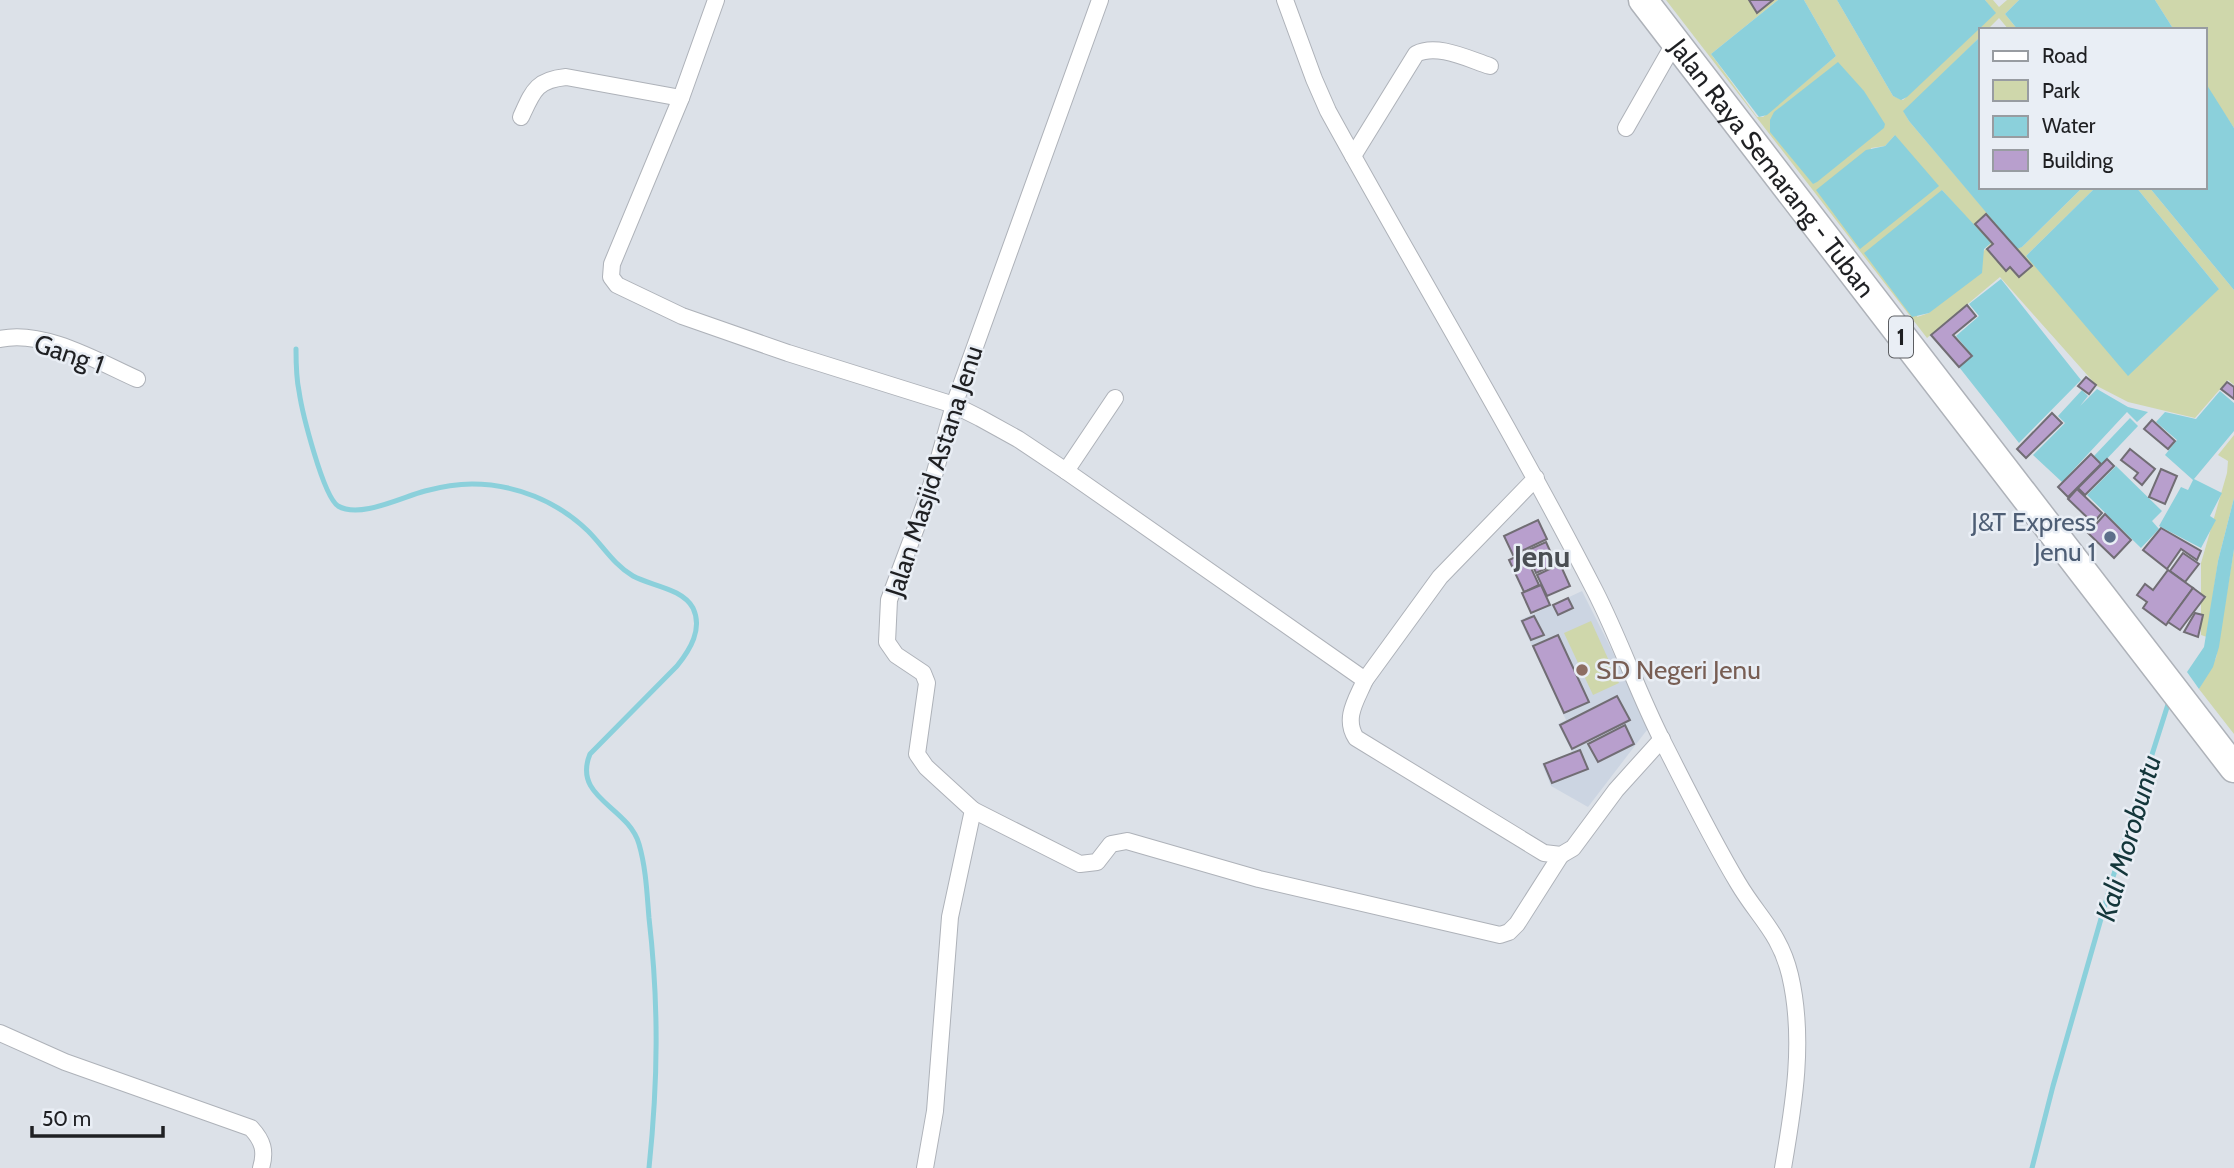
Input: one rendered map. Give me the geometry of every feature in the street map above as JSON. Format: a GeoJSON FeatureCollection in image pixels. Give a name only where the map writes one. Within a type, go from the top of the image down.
{"type":"FeatureCollection","features":[{"type":"Feature","properties":{"kind":"highway","name":"Jalan Raya Semarang - Tuban"},"geometry":{"type":"LineString","coordinates":[[1643,0],[2234,768]]}},
{"type":"Feature","properties":{"kind":"street"},"geometry":{"type":"LineString","coordinates":[[716,0],[681,98],[612,264],[611,277],[617,285],[682,316],[788,353],[954,405],[1018,439],[1066,471],[1365,680]]}},
{"type":"Feature","properties":{"kind":"street","name":"Jalan Masjid Astana Jenu"},"geometry":{"type":"LineString","coordinates":[[974,810],[926,767],[917,754],[928,690],[926,679],[923,673],[896,655],[887,642],[887,614],[894,583],[929,493],[954,405],[1101,0]]}},
{"type":"Feature","properties":{"kind":"street"},"geometry":{"type":"LineString","coordinates":[[1285,0],[1314,79],[1353,156],[1536,478],[1620,641],[1662,739],[1737,881],[1774,933],[1788,967],[1793,990],[1798,1048],[1793,1105],[1783,1168]]}},
{"type":"Feature","properties":{"kind":"street"},"geometry":{"type":"LineString","coordinates":[[1626,128],[1675,42]]}},
{"type":"Feature","properties":{"kind":"street"},"geometry":{"type":"LineString","coordinates":[[1353,156],[1416,54],[1425,49],[1440,51],[1490,66]]}},
{"type":"Feature","properties":{"kind":"street"},"geometry":{"type":"LineString","coordinates":[[521,117],[540,84],[549,79],[566,77],[681,98]]}},
{"type":"Feature","properties":{"kind":"street","name":"Gang 1"},"geometry":{"type":"LineString","coordinates":[[0,339],[14,336],[61,346],[137,379]]}},
{"type":"Feature","properties":{"kind":"street"},"geometry":{"type":"LineString","coordinates":[[1066,471],[1115,398]]}},
{"type":"Feature","properties":{"kind":"street"},"geometry":{"type":"LineString","coordinates":[[1536,478],[1440,577],[1365,680],[1351,714],[1350,729],[1356,738],[1544,853],[1561,855]]}},
{"type":"Feature","properties":{"kind":"street"},"geometry":{"type":"LineString","coordinates":[[925,1168],[935,1111],[950,918],[974,810],[1080,864],[1097,862],[1111,844],[1127,841],[1259,879],[1500,934],[1509,932],[1517,924],[1561,855],[1573,848],[1616,790],[1662,739]]}},
{"type":"Feature","properties":{"kind":"street"},"geometry":{"type":"LineString","coordinates":[[0,1033],[65,1062],[251,1128],[261,1139],[264,1156],[261,1168]]}},
{"type":"Feature","properties":{"kind":"shaded area","name":"SD Negeri Jenu"},"geometry":{"type":"Polygon","coordinates":[[[1582,591],[1650,726],[1588,807],[1551,786],[1542,764],[1572,752],[1558,724],[1566,720],[1520,620],[1582,591]]]}},
{"type":"Feature","properties":{"kind":"green space"},"geometry":{"type":"Polygon","coordinates":[[[1666,0],[1778,0],[1711,54],[1757,117],[1763,117],[1836,56],[1804,0],[1837,0],[1893,96],[1903,100],[1979,28],[1979,38],[1904,112],[1909,121],[2017,248],[2022,247],[2081,189],[2094,189],[2026,256],[2219,289],[2138,189],[2151,189],[2234,290],[2234,385],[2228,380],[2195,418],[2128,402],[2097,386],[2000,277],[1927,338],[1666,0]],[[1895,135],[1885,146],[1871,148],[1860,248],[1895,135]],[[1942,190],[1917,317],[1929,313],[1990,244],[1942,190]]]}},
{"type":"Feature","properties":{"kind":"green space"},"geometry":{"type":"Polygon","coordinates":[[[1985,0],[1993,0],[1999,7],[2007,0],[2019,0],[2005,14],[2016,28],[2007,28],[1999,18],[1989,28],[1979,28],[1995,13],[1985,0]]]}},
{"type":"Feature","properties":{"kind":"green space"},"geometry":{"type":"Polygon","coordinates":[[[2155,0],[2234,0],[2234,128],[2206,86],[2206,28],[2173,28],[2155,0]]]}},
{"type":"Feature","properties":{"kind":"green space"},"geometry":{"type":"Polygon","coordinates":[[[2234,435],[2234,498],[2218,561],[2207,637],[2201,635],[2201,563],[2227,473],[2228,461],[2218,455],[2234,435]]]}},
{"type":"Feature","properties":{"kind":"green space"},"geometry":{"type":"Polygon","coordinates":[[[2234,549],[2234,734],[2199,689],[2216,658],[2234,549]]]}},
{"type":"Feature","properties":{"kind":"green space"},"geometry":{"type":"Polygon","coordinates":[[[1591,621],[1619,683],[1593,695],[1564,633],[1591,621]]]}},
{"type":"Feature","properties":{"kind":"water"},"geometry":{"type":"Polygon","coordinates":[[[1778,0],[1804,0],[1836,56],[1767,115],[1759,117],[1711,54],[1778,0]]]}},
{"type":"Feature","properties":{"kind":"water"},"geometry":{"type":"Polygon","coordinates":[[[1837,0],[1985,0],[1996,13],[1907,97],[1901,100],[1893,96],[1837,0]]]}},
{"type":"Feature","properties":{"kind":"water"},"geometry":{"type":"Polygon","coordinates":[[[2019,0],[2155,0],[2173,28],[2016,28],[2005,14],[2019,0]]]}},
{"type":"Feature","properties":{"kind":"water"},"geometry":{"type":"Polygon","coordinates":[[[1979,38],[1979,189],[2081,189],[2017,249],[1903,111],[1979,38]]]}},
{"type":"Feature","properties":{"kind":"water"},"geometry":{"type":"Polygon","coordinates":[[[1838,62],[1864,91],[1885,124],[1884,128],[1813,184],[1770,132],[1770,120],[1774,112],[1838,62]]]}},
{"type":"Feature","properties":{"kind":"water"},"geometry":{"type":"Polygon","coordinates":[[[2206,84],[2234,128],[2234,290],[2151,189],[2206,189],[2206,84]]]}},
{"type":"Feature","properties":{"kind":"water"},"geometry":{"type":"Polygon","coordinates":[[[1895,135],[1939,186],[1860,249],[1816,190],[1866,150],[1885,146],[1895,135]]]}},
{"type":"Feature","properties":{"kind":"water"},"geometry":{"type":"Polygon","coordinates":[[[2094,189],[2138,189],[2219,289],[2128,376],[2026,256],[2094,189]]]}},
{"type":"Feature","properties":{"kind":"water"},"geometry":{"type":"Polygon","coordinates":[[[1942,190],[1991,243],[1984,249],[1982,273],[1929,313],[1912,317],[1864,253],[1942,190]]]}},
{"type":"Feature","properties":{"kind":"water"},"geometry":{"type":"Polygon","coordinates":[[[2001,279],[2081,380],[2019,443],[1959,367],[1973,356],[1956,336],[1979,316],[1969,304],[2001,279]]]}},
{"type":"Feature","properties":{"kind":"water"},"geometry":{"type":"Polygon","coordinates":[[[2097,389],[2128,407],[2148,412],[2137,422],[2127,412],[2062,482],[2033,455],[2065,423],[2058,416],[2082,390],[2088,396],[2080,406],[2097,389]]]}},
{"type":"Feature","properties":{"kind":"water"},"geometry":{"type":"Polygon","coordinates":[[[2220,391],[2234,403],[2234,431],[2194,479],[2222,493],[2210,516],[2216,520],[2201,548],[2159,526],[2181,487],[2188,490],[2193,480],[2165,455],[2177,440],[2156,422],[2165,412],[2196,419],[2220,391]]]}},
{"type":"Feature","properties":{"kind":"water"},"geometry":{"type":"Polygon","coordinates":[[[2130,418],[2138,426],[2102,464],[2094,456],[2130,418]]]}},
{"type":"Feature","properties":{"kind":"water"},"geometry":{"type":"Polygon","coordinates":[[[2116,466],[2162,511],[2152,521],[2159,529],[2141,548],[2087,495],[2116,466]]]}},
{"type":"Feature","properties":{"kind":"water"},"geometry":{"type":"Polygon","coordinates":[[[2234,498],[2234,549],[2219,647],[2213,667],[2199,689],[2187,672],[2204,647],[2218,561],[2234,498]]]}},
{"type":"Feature","properties":{"kind":"building"},"geometry":{"type":"Polygon","coordinates":[[[1749,0],[1773,0],[1757,13],[1749,0]]]}},
{"type":"Feature","properties":{"kind":"building"},"geometry":{"type":"Polygon","coordinates":[[[1986,214],[2032,266],[2019,277],[2010,267],[2006,271],[1987,249],[1993,244],[1975,224],[1986,214]]]}},
{"type":"Feature","properties":{"kind":"building"},"geometry":{"type":"Polygon","coordinates":[[[1967,305],[1976,316],[1953,335],[1972,356],[1959,367],[1931,335],[1967,305]]]}},
{"type":"Feature","properties":{"kind":"building"},"geometry":{"type":"Polygon","coordinates":[[[2086,377],[2096,385],[2089,394],[2078,386],[2086,377]]]}},
{"type":"Feature","properties":{"kind":"building"},"geometry":{"type":"Polygon","coordinates":[[[2227,382],[2234,387],[2234,399],[2221,389],[2227,382]]]}},
{"type":"Feature","properties":{"kind":"building"},"geometry":{"type":"Polygon","coordinates":[[[2052,413],[2062,423],[2026,458],[2017,449],[2052,413]]]}},
{"type":"Feature","properties":{"kind":"building"},"geometry":{"type":"Polygon","coordinates":[[[2152,420],[2175,441],[2168,449],[2144,429],[2152,420]]]}},
{"type":"Feature","properties":{"kind":"building"},"geometry":{"type":"Polygon","coordinates":[[[2130,449],[2155,469],[2142,485],[2134,478],[2138,473],[2121,460],[2130,449]]]}},
{"type":"Feature","properties":{"kind":"building"},"geometry":{"type":"Polygon","coordinates":[[[2091,454],[2101,464],[2068,497],[2058,487],[2091,454]]]}},
{"type":"Feature","properties":{"kind":"building"},"geometry":{"type":"Polygon","coordinates":[[[2107,459],[2114,466],[2085,495],[2078,488],[2107,459]]]}},
{"type":"Feature","properties":{"kind":"building"},"geometry":{"type":"Polygon","coordinates":[[[2161,469],[2177,476],[2165,504],[2149,497],[2161,469]]]}},
{"type":"Feature","properties":{"kind":"building"},"geometry":{"type":"Polygon","coordinates":[[[2077,489],[2102,513],[2093,523],[2068,499],[2077,489]]]}},
{"type":"Feature","properties":{"kind":"building","name":"J&T Express Jenu 1"},"geometry":{"type":"Polygon","coordinates":[[[2105,514],[2131,540],[2114,558],[2088,533],[2105,514]]]}},
{"type":"Feature","properties":{"kind":"building"},"geometry":{"type":"Polygon","coordinates":[[[1538,520],[1547,539],[1513,555],[1504,536],[1538,520]]]}},
{"type":"Feature","properties":{"kind":"building"},"geometry":{"type":"Polygon","coordinates":[[[2161,528],[2201,551],[2197,560],[2181,549],[2167,569],[2143,550],[2161,528]]]}},
{"type":"Feature","properties":{"kind":"building"},"geometry":{"type":"Polygon","coordinates":[[[1546,542],[1556,564],[1536,573],[1526,551],[1546,542]]]}},
{"type":"Feature","properties":{"kind":"building"},"geometry":{"type":"Polygon","coordinates":[[[1524,553],[1539,585],[1524,592],[1509,560],[1524,553]]]}},
{"type":"Feature","properties":{"kind":"building"},"geometry":{"type":"Polygon","coordinates":[[[2183,553],[2199,564],[2185,582],[2170,571],[2183,553]]]}},
{"type":"Feature","properties":{"kind":"building"},"geometry":{"type":"Polygon","coordinates":[[[1560,564],[1570,586],[1547,596],[1537,575],[1560,564]]]}},
{"type":"Feature","properties":{"kind":"building"},"geometry":{"type":"Polygon","coordinates":[[[2168,570],[2193,588],[2166,625],[2143,608],[2147,602],[2137,595],[2145,584],[2153,590],[2168,570]]]}},
{"type":"Feature","properties":{"kind":"building"},"geometry":{"type":"Polygon","coordinates":[[[1541,585],[1550,605],[1531,613],[1522,593],[1541,585]]]}},
{"type":"Feature","properties":{"kind":"building"},"geometry":{"type":"Polygon","coordinates":[[[2193,588],[2205,597],[2180,630],[2168,622],[2193,588]]]}},
{"type":"Feature","properties":{"kind":"building"},"geometry":{"type":"Polygon","coordinates":[[[1568,598],[1573,608],[1558,615],[1553,605],[1568,598]]]}},
{"type":"Feature","properties":{"kind":"building"},"geometry":{"type":"Polygon","coordinates":[[[2195,613],[2203,615],[2198,637],[2184,632],[2195,613]]]}},
{"type":"Feature","properties":{"kind":"building"},"geometry":{"type":"Polygon","coordinates":[[[1534,616],[1544,635],[1531,640],[1522,621],[1534,616]]]}},
{"type":"Feature","properties":{"kind":"building"},"geometry":{"type":"Polygon","coordinates":[[[1558,635],[1589,702],[1564,713],[1533,646],[1558,635]]]}},
{"type":"Feature","properties":{"kind":"building"},"geometry":{"type":"Polygon","coordinates":[[[1617,696],[1630,720],[1572,749],[1560,725],[1617,696]]]}},
{"type":"Feature","properties":{"kind":"building"},"geometry":{"type":"Polygon","coordinates":[[[1625,725],[1634,744],[1598,762],[1588,744],[1625,725]]]}},
{"type":"Feature","properties":{"kind":"building"},"geometry":{"type":"Polygon","coordinates":[[[1580,750],[1588,769],[1552,783],[1544,764],[1580,750]]]}},
{"type":"Feature","properties":{"kind":"waterway"},"geometry":{"type":"LineString","coordinates":[[296,349],[298,386],[309,434],[326,487],[338,506],[347,509],[369,509],[425,491],[472,484],[519,491],[563,511],[588,531],[626,572],[682,596],[693,608],[696,631],[686,653],[677,666],[590,754],[586,769],[595,792],[633,831],[639,844],[645,872],[656,1012],[656,1074],[649,1168]]}},
{"type":"Feature","properties":{"kind":"waterway","name":"Kali Morobuntu"},"geometry":{"type":"LineString","coordinates":[[2032,1168],[2113,877],[2170,698]]}},
{"type":"Feature","properties":{"kind":"place","name":"J&T Express Jenu 1"},"geometry":{"type":"Point","coordinates":[2110,537]}},
{"type":"Feature","properties":{"kind":"place","name":"SD Negeri Jenu"},"geometry":{"type":"Point","coordinates":[1582,670]}},
{"type":"Feature","properties":{"kind":"district","name":"Jenu"},"geometry":{"type":"Point","coordinates":[1542,557]}}]}
